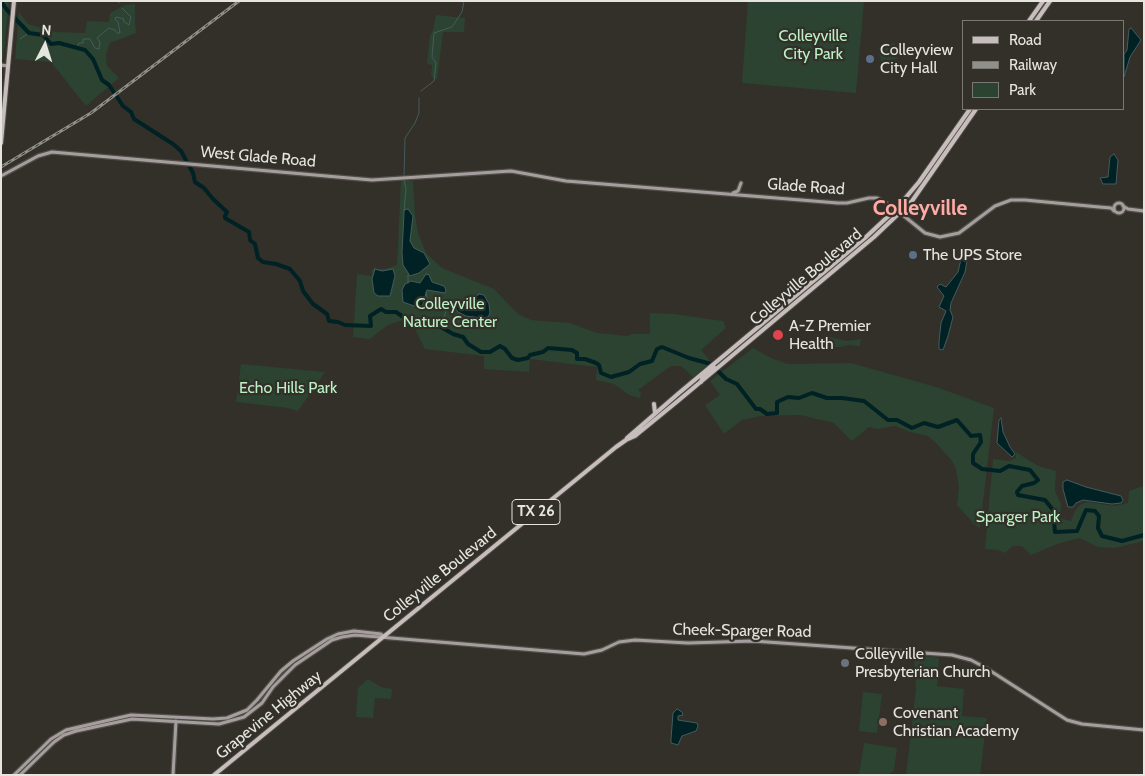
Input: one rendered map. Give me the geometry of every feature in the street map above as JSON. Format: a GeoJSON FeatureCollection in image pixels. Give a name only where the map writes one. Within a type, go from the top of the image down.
{"type":"FeatureCollection","features":[{"type":"Feature","properties":{"kind":"main road"},"geometry":{"type":"LineString","coordinates":[[1031,20],[1043,1]]}},
{"type":"Feature","properties":{"kind":"main road"},"geometry":{"type":"LineString","coordinates":[[1037,20],[1050,1]]}},
{"type":"Feature","properties":{"kind":"main road"},"geometry":{"type":"LineString","coordinates":[[1,143],[14,4]]}},
{"type":"Feature","properties":{"kind":"main road"},"geometry":{"type":"LineString","coordinates":[[1,65],[8,66]]}},
{"type":"Feature","properties":{"kind":"main road","name":"Colleyville Boulevard"},"geometry":{"type":"LineString","coordinates":[[726,357],[855,249],[896,209],[919,182],[969,110]]}},
{"type":"Feature","properties":{"kind":"main road","name":"Colleyville Boulevard"},"geometry":{"type":"LineString","coordinates":[[646,424],[667,409],[726,357],[900,213],[916,196],[975,110]]}},
{"type":"Feature","properties":{"kind":"main road","name":"West Glade Road"},"geometry":{"type":"LineString","coordinates":[[1,176],[38,156],[52,152],[372,180],[505,170],[518,172]]}},
{"type":"Feature","properties":{"kind":"main road","name":"Glade Road"},"geometry":{"type":"LineString","coordinates":[[518,172],[566,181],[846,203],[872,198],[883,200],[925,233],[940,237],[959,233],[995,206],[1011,200],[1099,206],[1111,208],[1118,214],[1135,210]]}},
{"type":"Feature","properties":{"kind":"main road"},"geometry":{"type":"LineString","coordinates":[[730,194],[738,191],[741,183]]}},
{"type":"Feature","properties":{"kind":"main road","name":"Glade Road"},"geometry":{"type":"LineString","coordinates":[[1099,206],[1119,203],[1135,210],[1144,211]]}},
{"type":"Feature","properties":{"kind":"main road"},"geometry":{"type":"LineString","coordinates":[[1114,211],[1115,205]]}},
{"type":"Feature","properties":{"kind":"main road"},"geometry":{"type":"LineString","coordinates":[[1122,212],[1123,206]]}},
{"type":"Feature","properties":{"kind":"main road","name":"Colleyville Boulevard"},"geometry":{"type":"LineString","coordinates":[[340,674],[626,440],[635,436],[662,407],[703,377]]}},
{"type":"Feature","properties":{"kind":"main road"},"geometry":{"type":"LineString","coordinates":[[654,404],[655,413]]}},
{"type":"Feature","properties":{"kind":"main road"},"geometry":{"type":"LineString","coordinates":[[662,407],[667,409]]}},
{"type":"Feature","properties":{"kind":"main road"},"geometry":{"type":"LineString","coordinates":[[208,721],[227,718],[248,708],[292,661],[327,639],[338,634],[354,631],[380,634],[384,637]]}},
{"type":"Feature","properties":{"kind":"main road"},"geometry":{"type":"LineString","coordinates":[[14,775],[51,739],[75,727],[131,717],[208,721],[219,724],[236,720],[252,712],[262,703],[276,683],[295,665],[332,640],[355,635],[384,637]]}},
{"type":"Feature","properties":{"kind":"main road","name":"Cheek-Sparger Road"},"geometry":{"type":"LineString","coordinates":[[384,637],[584,654],[602,650],[619,642],[635,640],[688,643],[753,641],[952,655],[971,660],[986,668],[1067,720],[1082,724],[1144,730]]}},
{"type":"Feature","properties":{"kind":"main road","name":"Grapevine Highway"},"geometry":{"type":"LineString","coordinates":[[214,775],[340,674]]}},
{"type":"Feature","properties":{"kind":"main road"},"geometry":{"type":"LineString","coordinates":[[248,708],[252,712]]}},
{"type":"Feature","properties":{"kind":"main road"},"geometry":{"type":"LineString","coordinates":[[52,744],[64,735],[131,717]]}},
{"type":"Feature","properties":{"kind":"main road"},"geometry":{"type":"LineString","coordinates":[[173,775],[176,719]]}},
{"type":"Feature","properties":{"kind":"main road"},"geometry":{"type":"LineString","coordinates":[[20,775],[62,732]]}},
{"type":"Feature","properties":{"kind":"green space"},"geometry":{"type":"Polygon","coordinates":[[[1,1],[9,1],[3,60],[1,60],[1,1]]]}},
{"type":"Feature","properties":{"kind":"green space","name":"Colleyville City Park"},"geometry":{"type":"Polygon","coordinates":[[[748,1],[864,1],[856,93],[742,83],[748,1]]]}},
{"type":"Feature","properties":{"kind":"green space"},"geometry":{"type":"Polygon","coordinates":[[[135,4],[136,33],[110,43],[106,54],[107,66],[119,78],[86,106],[51,62],[15,59],[19,12],[28,24],[55,32],[85,33],[87,21],[109,22],[110,13],[125,5],[135,4]]]}},
{"type":"Feature","properties":{"kind":"green space"},"geometry":{"type":"Polygon","coordinates":[[[436,15],[465,18],[464,32],[443,32],[437,80],[431,76],[432,65],[427,64],[430,35],[436,15]]]}},
{"type":"Feature","properties":{"kind":"green space"},"geometry":{"type":"Polygon","coordinates":[[[894,43],[898,59],[881,62],[878,47],[894,43]]]}},
{"type":"Feature","properties":{"kind":"green space","name":"Colleyville Nature Center"},"geometry":{"type":"Polygon","coordinates":[[[401,181],[413,181],[418,233],[426,253],[442,268],[494,289],[518,314],[531,320],[570,323],[597,333],[627,336],[632,334],[650,334],[650,313],[674,314],[723,321],[726,328],[701,350],[711,362],[693,377],[681,366],[671,366],[638,390],[641,393],[640,398],[629,395],[614,384],[596,380],[597,367],[530,359],[529,372],[484,369],[484,356],[425,349],[414,327],[403,320],[388,325],[370,339],[353,337],[357,274],[372,276],[372,269],[385,269],[397,265],[401,181]]]}},
{"type":"Feature","properties":{"kind":"green space"},"geometry":{"type":"Polygon","coordinates":[[[826,336],[846,341],[861,339],[860,346],[848,345],[812,349],[826,336]]]}},
{"type":"Feature","properties":{"kind":"green space"},"geometry":{"type":"Polygon","coordinates":[[[753,348],[771,358],[788,364],[851,363],[936,387],[994,408],[980,528],[957,505],[959,487],[956,469],[952,461],[928,436],[895,426],[877,429],[869,427],[852,441],[834,423],[800,415],[760,416],[742,420],[724,434],[705,405],[720,395],[710,381],[753,348]]]}},
{"type":"Feature","properties":{"kind":"green space","name":"Echo Hills Park"},"geometry":{"type":"Polygon","coordinates":[[[241,364],[325,372],[298,411],[288,408],[236,402],[241,364]]]}},
{"type":"Feature","properties":{"kind":"green space","name":"Sparger Park"},"geometry":{"type":"Polygon","coordinates":[[[1016,452],[1038,466],[1056,471],[1055,491],[1061,504],[1060,518],[1071,521],[1080,505],[1087,502],[1115,506],[1128,503],[1129,491],[1143,486],[1144,475],[1144,541],[1115,548],[1098,547],[1079,538],[1057,544],[1031,555],[1022,546],[1013,546],[1005,553],[998,550],[985,549],[993,459],[1009,461],[1016,458],[1016,452]]]}},
{"type":"Feature","properties":{"kind":"green space"},"geometry":{"type":"Polygon","coordinates":[[[914,655],[939,658],[937,686],[964,689],[962,716],[987,718],[980,775],[906,775],[916,689],[914,655]]]}},
{"type":"Feature","properties":{"kind":"green space"},"geometry":{"type":"Polygon","coordinates":[[[368,679],[381,687],[392,689],[391,699],[375,698],[373,718],[356,717],[358,688],[368,679]]]}},
{"type":"Feature","properties":{"kind":"green space"},"geometry":{"type":"Polygon","coordinates":[[[863,692],[882,694],[877,733],[859,731],[863,692]]]}},
{"type":"Feature","properties":{"kind":"green space"},"geometry":{"type":"Polygon","coordinates":[[[864,743],[897,748],[894,770],[888,775],[859,775],[864,743]]]}},
{"type":"Feature","properties":{"kind":"water"},"geometry":{"type":"Polygon","coordinates":[[[1131,28],[1141,40],[1130,57],[1125,74],[1125,53],[1127,50],[1129,29],[1131,28]]]}},
{"type":"Feature","properties":{"kind":"water"},"geometry":{"type":"Polygon","coordinates":[[[1114,154],[1118,160],[1116,184],[1103,184],[1100,178],[1108,177],[1110,157],[1114,154]]]}},
{"type":"Feature","properties":{"kind":"water"},"geometry":{"type":"Polygon","coordinates":[[[408,209],[413,216],[410,241],[414,248],[424,253],[430,264],[419,273],[410,276],[403,265],[402,253],[404,210],[408,209]]]}},
{"type":"Feature","properties":{"kind":"water"},"geometry":{"type":"Polygon","coordinates":[[[963,258],[967,261],[965,272],[951,303],[950,310],[953,317],[943,350],[939,349],[939,342],[941,323],[946,311],[939,307],[944,296],[937,287],[940,284],[946,287],[958,272],[961,259],[963,258]]]}},
{"type":"Feature","properties":{"kind":"water"},"geometry":{"type":"Polygon","coordinates":[[[375,269],[382,271],[393,269],[395,276],[390,296],[378,296],[374,293],[372,279],[375,269]]]}},
{"type":"Feature","properties":{"kind":"water"},"geometry":{"type":"Polygon","coordinates":[[[426,274],[429,275],[432,282],[444,286],[445,293],[427,290],[422,307],[403,302],[402,290],[405,284],[411,281],[420,283],[426,274]]]}},
{"type":"Feature","properties":{"kind":"water"},"geometry":{"type":"Polygon","coordinates":[[[479,294],[484,295],[489,304],[490,313],[488,317],[466,316],[458,312],[455,307],[457,305],[470,303],[479,294]]]}},
{"type":"Feature","properties":{"kind":"water"},"geometry":{"type":"Polygon","coordinates":[[[1001,418],[1003,432],[1015,454],[1012,457],[997,443],[999,420],[1001,418]]]}},
{"type":"Feature","properties":{"kind":"water"},"geometry":{"type":"Polygon","coordinates":[[[1067,480],[1121,496],[1123,500],[1121,503],[1112,504],[1083,500],[1076,503],[1073,507],[1068,507],[1063,489],[1063,482],[1067,480]]]}},
{"type":"Feature","properties":{"kind":"water"},"geometry":{"type":"Polygon","coordinates":[[[677,709],[683,715],[678,716],[678,720],[697,723],[698,726],[696,731],[682,736],[678,745],[671,743],[673,713],[677,709]]]}},
{"type":"Feature","properties":{"kind":"waterway"},"geometry":{"type":"LineString","coordinates":[[1,1],[29,33],[43,35],[51,44],[59,43],[85,50],[93,59],[102,80],[109,85],[123,106],[131,112],[134,119],[181,151],[193,173],[195,182],[204,188],[227,212],[225,218],[249,232],[250,240],[255,244],[258,258],[263,262],[290,269],[300,281],[303,291],[313,304],[327,314],[329,321],[345,325],[371,326],[370,316],[381,309],[386,312],[396,312],[415,325],[441,327],[463,337],[468,344],[481,352],[490,352],[500,346],[512,358],[518,360],[528,358],[530,355],[543,352],[548,348],[572,350],[577,353],[577,359],[585,359],[596,363],[599,365],[601,373],[611,377],[629,372],[640,364],[652,361],[657,349],[662,347],[689,358],[711,364],[726,379],[737,384],[756,409],[760,409],[767,414],[777,413],[777,402],[788,397],[799,398],[812,393],[827,398],[864,401],[888,420],[897,420],[912,428],[924,423],[938,427],[957,420],[971,436],[980,435],[981,442],[973,454],[973,463],[982,469],[1000,471],[1009,466],[1030,470],[1038,480],[1022,486],[1017,492],[1018,495],[1045,500],[1053,510],[1055,532],[1077,531],[1086,510],[1095,511],[1099,516],[1098,528],[1102,536],[1122,541],[1144,535]]}},
{"type":"Feature","properties":{"kind":"waterway"},"geometry":{"type":"LineString","coordinates":[[421,91],[434,81],[436,63],[432,57],[434,33],[452,27],[462,12],[464,1]]}},
{"type":"Feature","properties":{"kind":"waterway"},"geometry":{"type":"LineString","coordinates":[[77,48],[79,43],[83,43],[83,39],[90,39],[95,48],[99,49],[100,42],[97,38],[109,28],[120,33],[116,17],[124,19],[123,21],[129,25],[131,17],[122,8]]}},
{"type":"Feature","properties":{"kind":"waterway"},"geometry":{"type":"LineString","coordinates":[[20,39],[29,33]]}},
{"type":"Feature","properties":{"kind":"waterway"},"geometry":{"type":"LineString","coordinates":[[404,176],[405,138],[419,113],[419,98]]}},
{"type":"Feature","properties":{"kind":"waterway"},"geometry":{"type":"LineString","coordinates":[[404,180],[406,189],[404,211]]}},
{"type":"Feature","properties":{"kind":"waterway"},"geometry":{"type":"LineString","coordinates":[[408,275],[408,283]]}},
{"type":"Feature","properties":{"kind":"waterway"},"geometry":{"type":"LineString","coordinates":[[426,292],[428,305],[431,306],[434,300],[439,298],[445,307],[446,311],[441,327]]}},
{"type":"Feature","properties":{"kind":"railway"},"geometry":{"type":"LineString","coordinates":[[1,167],[91,113],[239,1]]}},
{"type":"Feature","properties":{"kind":"place","name":"Colleyview City Hall"},"geometry":{"type":"Point","coordinates":[870,59]}},
{"type":"Feature","properties":{"kind":"place","name":"The UPS Store"},"geometry":{"type":"Point","coordinates":[913,255]}},
{"type":"Feature","properties":{"kind":"place","name":"A-Z Premier Health"},"geometry":{"type":"Point","coordinates":[778,335]}},
{"type":"Feature","properties":{"kind":"place","name":"Colleyville Presbyterian Church"},"geometry":{"type":"Point","coordinates":[845,663]}},
{"type":"Feature","properties":{"kind":"place","name":"Covenant Christian Academy"},"geometry":{"type":"Point","coordinates":[883,722]}},
{"type":"Feature","properties":{"kind":"district","name":"Colleyville"},"geometry":{"type":"Point","coordinates":[920,209]}}]}
